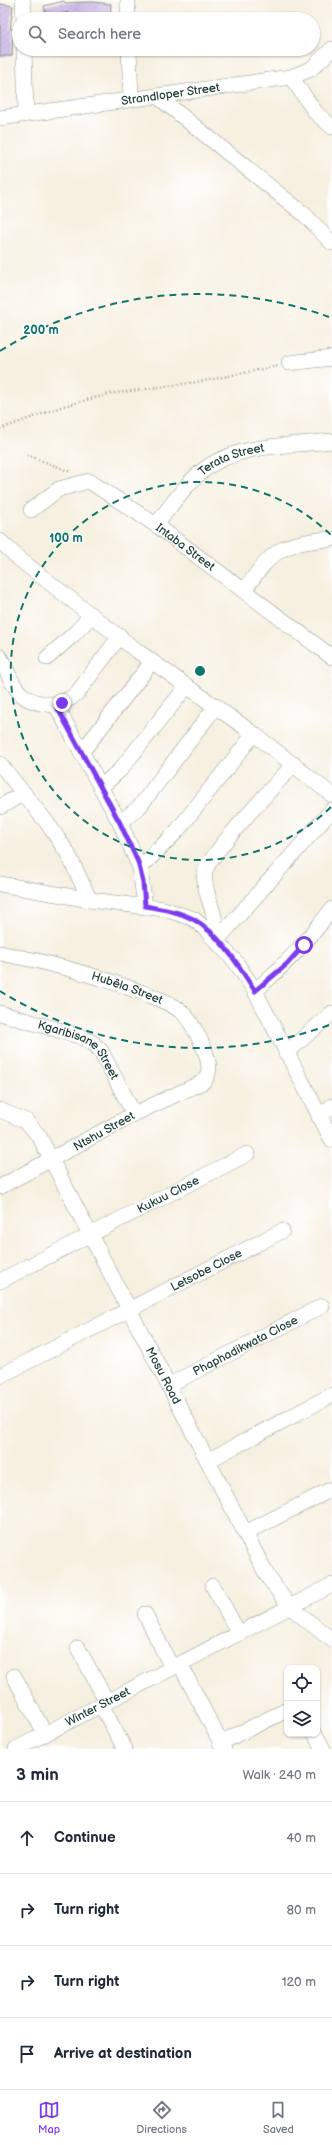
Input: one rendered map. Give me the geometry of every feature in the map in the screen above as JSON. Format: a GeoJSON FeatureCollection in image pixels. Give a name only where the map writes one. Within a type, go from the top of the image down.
{"type":"FeatureCollection","features":[{"type":"Feature","properties":{"kind":"street"},"geometry":{"type":"LineString","coordinates":[[23,0],[24,12]]}},
{"type":"Feature","properties":{"kind":"street"},"geometry":{"type":"LineString","coordinates":[[128,0],[128,12]]}},
{"type":"Feature","properties":{"kind":"street","name":"Strandloper Street"},"geometry":{"type":"LineString","coordinates":[[0,118],[131,98],[157,96],[291,77],[311,69],[332,49]]}},
{"type":"Feature","properties":{"kind":"street"},"geometry":{"type":"LineString","coordinates":[[24,56],[26,114]]}},
{"type":"Feature","properties":{"kind":"street"},"geometry":{"type":"LineString","coordinates":[[129,56],[131,98]]}},
{"type":"Feature","properties":{"kind":"street"},"geometry":{"type":"LineString","coordinates":[[291,77],[316,113],[332,127]]}},
{"type":"Feature","properties":{"kind":"street"},"geometry":{"type":"LineString","coordinates":[[157,96],[305,215],[332,243]]}},
{"type":"Feature","properties":{"kind":"street"},"geometry":{"type":"LineString","coordinates":[[289,364],[332,358]]}},
{"type":"Feature","properties":{"kind":"street","name":"Terata Street"},"geometry":{"type":"LineString","coordinates":[[156,525],[186,487],[201,472],[216,461],[234,454],[256,449],[332,441]]}},
{"type":"Feature","properties":{"kind":"street"},"geometry":{"type":"LineString","coordinates":[[31,510],[59,489],[89,481]]}},
{"type":"Feature","properties":{"kind":"street","name":"Intaba Street"},"geometry":{"type":"LineString","coordinates":[[89,481],[156,525],[332,657]]}},
{"type":"Feature","properties":{"kind":"street"},"geometry":{"type":"LineString","coordinates":[[244,591],[262,565],[281,548],[295,543],[332,539]]}},
{"type":"Feature","properties":{"kind":"street"},"geometry":{"type":"LineString","coordinates":[[0,541],[30,567],[152,662],[254,734],[332,795]]}},
{"type":"Feature","properties":{"kind":"street"},"geometry":{"type":"LineString","coordinates":[[47,658],[73,635],[92,615]]}},
{"type":"Feature","properties":{"kind":"street"},"geometry":{"type":"LineString","coordinates":[[0,657],[22,696],[36,703],[56,705],[71,698],[78,692],[120,636]]}},
{"type":"Feature","properties":{"kind":"street"},"geometry":{"type":"LineString","coordinates":[[80,753],[152,662]]}},
{"type":"Feature","properties":{"kind":"street"},"geometry":{"type":"LineString","coordinates":[[101,787],[123,766],[187,686]]}},
{"type":"Feature","properties":{"kind":"street"},"geometry":{"type":"LineString","coordinates":[[56,705],[80,753],[101,787],[120,823],[140,868],[145,906]]}},
{"type":"Feature","properties":{"kind":"street"},"geometry":{"type":"LineString","coordinates":[[120,823],[140,806],[216,706]]}},
{"type":"Feature","properties":{"kind":"street"},"geometry":{"type":"LineString","coordinates":[[140,868],[177,831],[254,734]]}},
{"type":"Feature","properties":{"kind":"street"},"geometry":{"type":"LineString","coordinates":[[0,764],[24,793],[67,852],[90,900]]}},
{"type":"Feature","properties":{"kind":"street"},"geometry":{"type":"LineString","coordinates":[[216,939],[215,919],[205,878],[207,867],[229,838],[294,764]]}},
{"type":"Feature","properties":{"kind":"street"},"geometry":{"type":"LineString","coordinates":[[0,807],[24,793]]}},
{"type":"Feature","properties":{"kind":"street"},"geometry":{"type":"LineString","coordinates":[[216,939],[332,810]]}},
{"type":"Feature","properties":{"kind":"street"},"geometry":{"type":"LineString","coordinates":[[0,884],[90,900],[164,909],[187,917],[204,928],[216,939],[235,961],[255,991],[332,1140]]}},
{"type":"Feature","properties":{"kind":"street"},"geometry":{"type":"LineString","coordinates":[[255,991],[291,959],[332,909]]}},
{"type":"Feature","properties":{"kind":"street","name":"Hubêla Street"},"geometry":{"type":"LineString","coordinates":[[0,953],[92,975],[172,1006],[183,1014],[199,1037],[208,1060],[208,1077]]}},
{"type":"Feature","properties":{"kind":"street","name":"Kgaribisane Street"},"geometry":{"type":"LineString","coordinates":[[0,1013],[82,1037],[93,1043],[101,1051],[134,1114]]}},
{"type":"Feature","properties":{"kind":"street"},"geometry":{"type":"LineString","coordinates":[[286,1053],[332,1013]]}},
{"type":"Feature","properties":{"kind":"street","name":"Ntshu Street"},"geometry":{"type":"LineString","coordinates":[[0,1187],[134,1114],[194,1086],[208,1077]]}},
{"type":"Feature","properties":{"kind":"street"},"geometry":{"type":"LineString","coordinates":[[319,1117],[332,1106]]}},
{"type":"Feature","properties":{"kind":"street","name":"Mosu Road"},"geometry":{"type":"LineString","coordinates":[[0,1110],[16,1116],[30,1124],[52,1160],[89,1234],[209,1460],[268,1577],[289,1606],[332,1640]]}},
{"type":"Feature","properties":{"kind":"street","name":"Kukuu Close"},"geometry":{"type":"LineString","coordinates":[[0,1281],[247,1154]]}},
{"type":"Feature","properties":{"kind":"street","name":"Letsobe Close"},"geometry":{"type":"LineString","coordinates":[[0,1376],[282,1231]]}},
{"type":"Feature","properties":{"kind":"street","name":"Phaphadikwata Close"},"geometry":{"type":"LineString","coordinates":[[169,1385],[322,1306]]}},
{"type":"Feature","properties":{"kind":"street"},"geometry":{"type":"LineString","coordinates":[[209,1460],[332,1394]]}},
{"type":"Feature","properties":{"kind":"street"},"geometry":{"type":"LineString","coordinates":[[245,1533],[332,1489]]}},
{"type":"Feature","properties":{"kind":"street","name":"Winter Street"},"geometry":{"type":"LineString","coordinates":[[25,1747],[45,1734],[238,1632],[332,1585]]}},
{"type":"Feature","properties":{"kind":"street"},"geometry":{"type":"LineString","coordinates":[[213,1586],[238,1632]]}},
{"type":"Feature","properties":{"kind":"street"},"geometry":{"type":"LineString","coordinates":[[145,1614],[222,1746],[284,1712]]}},
{"type":"Feature","properties":{"kind":"street"},"geometry":{"type":"LineString","coordinates":[[78,1648],[125,1749]]}},
{"type":"Feature","properties":{"kind":"street"},"geometry":{"type":"LineString","coordinates":[[14,1676],[45,1734]]}},
{"type":"Feature","properties":{"kind":"street"},"geometry":{"type":"LineString","coordinates":[[317,1737],[323,1749]]}},
{"type":"Feature","properties":{"kind":"path"},"geometry":{"type":"LineString","coordinates":[[0,429],[64,406],[109,394],[204,381],[289,364]]}},
{"type":"Feature","properties":{"kind":"path"},"geometry":{"type":"LineString","coordinates":[[27,455],[89,481]]}},
{"type":"Feature","properties":{"kind":"building"},"geometry":{"type":"Polygon","coordinates":[[[64,1],[65,3],[92,2],[111,4],[110,12],[46,12],[44,6],[64,1]]]}},
{"type":"Feature","properties":{"kind":"building"},"geometry":{"type":"Polygon","coordinates":[[[0,4],[13,6],[10,29],[12,29],[12,56],[0,56],[0,4]]]}},
{"type":"Feature","properties":{"kind":"route"},"geometry":{"type":"LineString","coordinates":[[62,703],[56,705],[80,753],[101,787],[120,823],[138,862],[145,893],[145,906],[164,909],[194,920],[224,948],[247,977],[255,991],[287,964],[304,945]]}}]}
